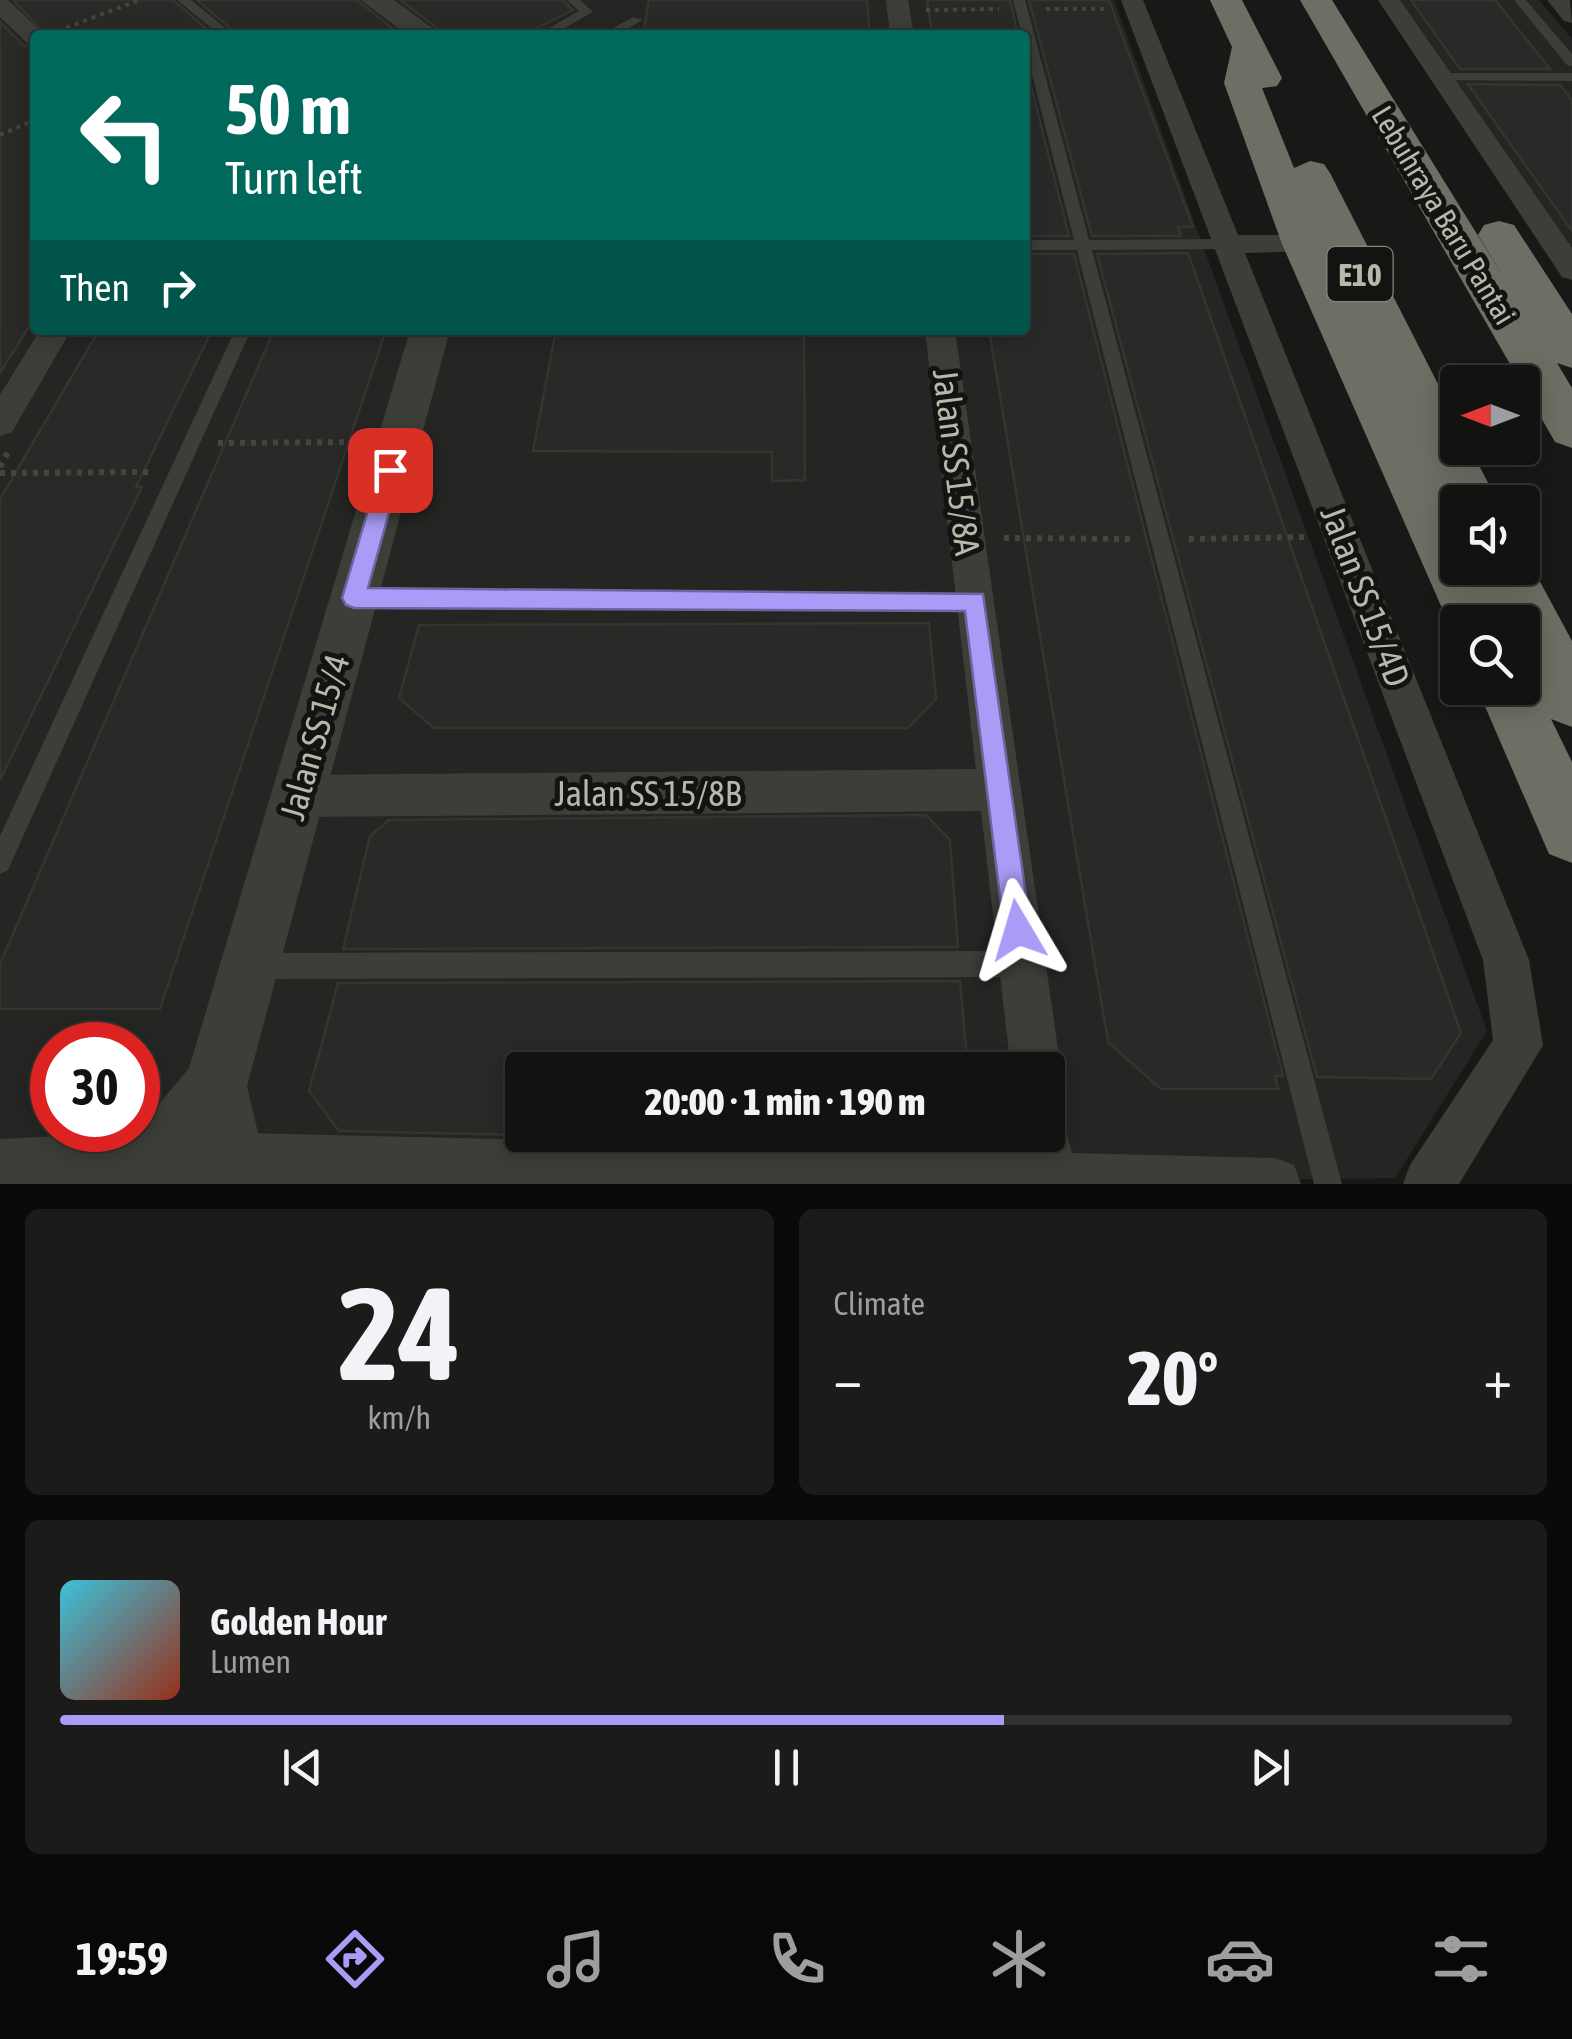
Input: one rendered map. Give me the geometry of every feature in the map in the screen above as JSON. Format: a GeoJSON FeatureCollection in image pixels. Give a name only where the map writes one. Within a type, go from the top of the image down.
{"type":"FeatureCollection","features":[{"type":"Feature","properties":{"kind":"highway","name":"E10"},"geometry":{"type":"LineString","coordinates":[[1226,0],[1463,485]]}},
{"type":"Feature","properties":{"kind":"highway"},"geometry":{"type":"LineString","coordinates":[[1324,14],[1431,128],[1572,351]]}},
{"type":"Feature","properties":{"kind":"highway","name":"Lebuhraya Baru Pantai"},"geometry":{"type":"LineString","coordinates":[[1324,14],[1572,429]]}},
{"type":"Feature","properties":{"kind":"highway"},"geometry":{"type":"LineString","coordinates":[[1249,47],[1242,83],[1303,244],[1468,605]]}},
{"type":"Feature","properties":{"kind":"highway"},"geometry":{"type":"LineString","coordinates":[[1513,585],[1572,700]]}},
{"type":"Feature","properties":{"kind":"highway"},"geometry":{"type":"LineString","coordinates":[[1514,705],[1572,831]]}},
{"type":"Feature","properties":{"kind":"street"},"geometry":{"type":"LineString","coordinates":[[375,0],[420,30]]}},
{"type":"Feature","properties":{"kind":"street"},"geometry":{"type":"LineString","coordinates":[[897,0],[901,30]]}},
{"type":"Feature","properties":{"kind":"street","name":"Jalan SS 15/4D"},"geometry":{"type":"LineString","coordinates":[[1132,0],[1506,960],[1518,1045],[1429,1184]]}},
{"type":"Feature","properties":{"kind":"street"},"geometry":{"type":"LineString","coordinates":[[1388,0],[1570,264]]}},
{"type":"Feature","properties":{"kind":"street"},"geometry":{"type":"LineString","coordinates":[[1558,0],[1572,16]]}},
{"type":"Feature","properties":{"kind":"street"},"geometry":{"type":"LineString","coordinates":[[0,4],[30,33]]}},
{"type":"Feature","properties":{"kind":"street"},"geometry":{"type":"LineString","coordinates":[[1228,244],[1303,244]]}},
{"type":"Feature","properties":{"kind":"street"},"geometry":{"type":"LineString","coordinates":[[0,423],[53,335]]}},
{"type":"Feature","properties":{"kind":"street","name":"Jalan SS 15/4"},"geometry":{"type":"LineString","coordinates":[[153,1170],[215,1086],[429,335]]}},
{"type":"Feature","properties":{"kind":"street","name":"Jalan SS 15/8A"},"geometry":{"type":"LineString","coordinates":[[941,335],[1034,1052]]}},
{"type":"Feature","properties":{"kind":"street","name":"Jalan SS 15/8B"},"geometry":{"type":"LineString","coordinates":[[298,796],[999,790]]}},
{"type":"Feature","properties":{"kind":"street","name":"Jalan SS 15/4"},"geometry":{"type":"LineString","coordinates":[[215,1086],[228,1171]]}},
{"type":"Feature","properties":{"kind":"street"},"geometry":{"type":"LineString","coordinates":[[0,1164],[228,1171],[1047,1156],[1275,1184]]}},
{"type":"Feature","properties":{"kind":"lane"},"geometry":{"type":"LineString","coordinates":[[183,0],[222,30]]}},
{"type":"Feature","properties":{"kind":"lane"},"geometry":{"type":"LineString","coordinates":[[553,30],[588,12],[573,0]]}},
{"type":"Feature","properties":{"kind":"lane"},"geometry":{"type":"LineString","coordinates":[[1019,0],[1027,30]]}},
{"type":"Feature","properties":{"kind":"lane"},"geometry":{"type":"LineString","coordinates":[[1520,0],[1572,62]]}},
{"type":"Feature","properties":{"kind":"lane"},"geometry":{"type":"LineString","coordinates":[[616,30],[637,20]]}},
{"type":"Feature","properties":{"kind":"lane"},"geometry":{"type":"LineString","coordinates":[[1030,43],[1328,1184]]}},
{"type":"Feature","properties":{"kind":"lane"},"geometry":{"type":"LineString","coordinates":[[1441,77],[1572,77]]}},
{"type":"Feature","properties":{"kind":"lane"},"geometry":{"type":"LineString","coordinates":[[1030,245],[1228,244]]}},
{"type":"Feature","properties":{"kind":"lane"},"geometry":{"type":"LineString","coordinates":[[0,862],[241,335]]}},
{"type":"Feature","properties":{"kind":"lane"},"geometry":{"type":"LineString","coordinates":[[354,598],[975,601]]}},
{"type":"Feature","properties":{"kind":"lane"},"geometry":{"type":"LineString","coordinates":[[249,966],[1022,964]]}},
{"type":"Feature","properties":{"kind":"path"},"geometry":{"type":"LineString","coordinates":[[60,30],[139,0]]}},
{"type":"Feature","properties":{"kind":"path"},"geometry":{"type":"LineString","coordinates":[[0,135],[30,122]]}},
{"type":"Feature","properties":{"kind":"path"},"geometry":{"type":"LineString","coordinates":[[192,443],[398,442]]}},
{"type":"Feature","properties":{"kind":"path"},"geometry":{"type":"LineString","coordinates":[[0,473],[178,472]]}},
{"type":"Feature","properties":{"kind":"shaded area"},"geometry":{"type":"Polygon","coordinates":[[[0,0],[1114,0],[1487,1031],[1395,1178],[977,1184],[0,1184],[0,0]]]}},
{"type":"Feature","properties":{"kind":"shaded area"},"geometry":{"type":"Polygon","coordinates":[[[1399,0],[1539,0],[1572,39],[1572,251],[1399,0]]]}},
{"type":"Feature","properties":{"kind":"building"},"geometry":{"type":"Polygon","coordinates":[[[13,0],[173,0],[208,30],[41,30],[13,0]]]}},
{"type":"Feature","properties":{"kind":"building"},"geometry":{"type":"Polygon","coordinates":[[[197,0],[357,0],[395,30],[232,30],[197,0]]]}},
{"type":"Feature","properties":{"kind":"building"},"geometry":{"type":"Polygon","coordinates":[[[400,0],[563,0],[573,10],[533,30],[439,30],[400,0]]]}},
{"type":"Feature","properties":{"kind":"building"},"geometry":{"type":"Polygon","coordinates":[[[649,0],[867,0],[870,30],[644,30],[649,0]]]}},
{"type":"Feature","properties":{"kind":"building"},"geometry":{"type":"Polygon","coordinates":[[[927,0],[1010,0],[1017,30],[931,30],[927,0]]]}},
{"type":"Feature","properties":{"kind":"building"},"geometry":{"type":"Polygon","coordinates":[[[1029,0],[1109,0],[1193,227],[1178,227],[1181,236],[1092,236],[1029,0]]]}},
{"type":"Feature","properties":{"kind":"building"},"geometry":{"type":"Polygon","coordinates":[[[1411,0],[1495,0],[1550,69],[1460,69],[1411,0]]]}},
{"type":"Feature","properties":{"kind":"building"},"geometry":{"type":"Polygon","coordinates":[[[0,22],[24,46],[30,47],[30,325],[0,373],[0,22]]]}},
{"type":"Feature","properties":{"kind":"building"},"geometry":{"type":"Polygon","coordinates":[[[1030,82],[1069,236],[1030,236],[1030,82]]]}},
{"type":"Feature","properties":{"kind":"building"},"geometry":{"type":"Polygon","coordinates":[[[1468,84],[1560,85],[1572,100],[1572,231],[1468,84]]]}},
{"type":"Feature","properties":{"kind":"building"},"geometry":{"type":"Polygon","coordinates":[[[1188,253],[1461,1033],[1431,1079],[1317,1077],[1097,254],[1188,253]]]}},
{"type":"Feature","properties":{"kind":"building"},"geometry":{"type":"Polygon","coordinates":[[[1030,254],[1074,254],[1283,1076],[1275,1076],[1278,1089],[1161,1089],[1108,1042],[990,335],[1030,335],[1030,254]]]}},
{"type":"Feature","properties":{"kind":"building"},"geometry":{"type":"Polygon","coordinates":[[[96,335],[210,335],[136,487],[142,487],[0,780],[0,499],[96,335]]]}},
{"type":"Feature","properties":{"kind":"building"},"geometry":{"type":"Polygon","coordinates":[[[272,335],[384,335],[160,1009],[0,1009],[0,964],[272,335]]]}},
{"type":"Feature","properties":{"kind":"building"},"geometry":{"type":"Polygon","coordinates":[[[555,335],[804,335],[805,480],[772,481],[772,452],[533,451],[555,335]]]}},
{"type":"Feature","properties":{"kind":"building"},"geometry":{"type":"Polygon","coordinates":[[[929,623],[936,699],[908,728],[434,728],[399,698],[419,625],[929,623]]]}},
{"type":"Feature","properties":{"kind":"building"},"geometry":{"type":"Polygon","coordinates":[[[926,815],[950,840],[958,947],[343,949],[370,836],[389,820],[926,815]]]}},
{"type":"Feature","properties":{"kind":"building"},"geometry":{"type":"Polygon","coordinates":[[[960,981],[966,1052],[505,1052],[505,1135],[339,1131],[309,1091],[338,983],[960,981]]]}},
{"type":"Feature","properties":{"kind":"route"},"geometry":{"type":"LineString","coordinates":[[390,470],[354,598],[975,601],[1018,930]]}}]}
